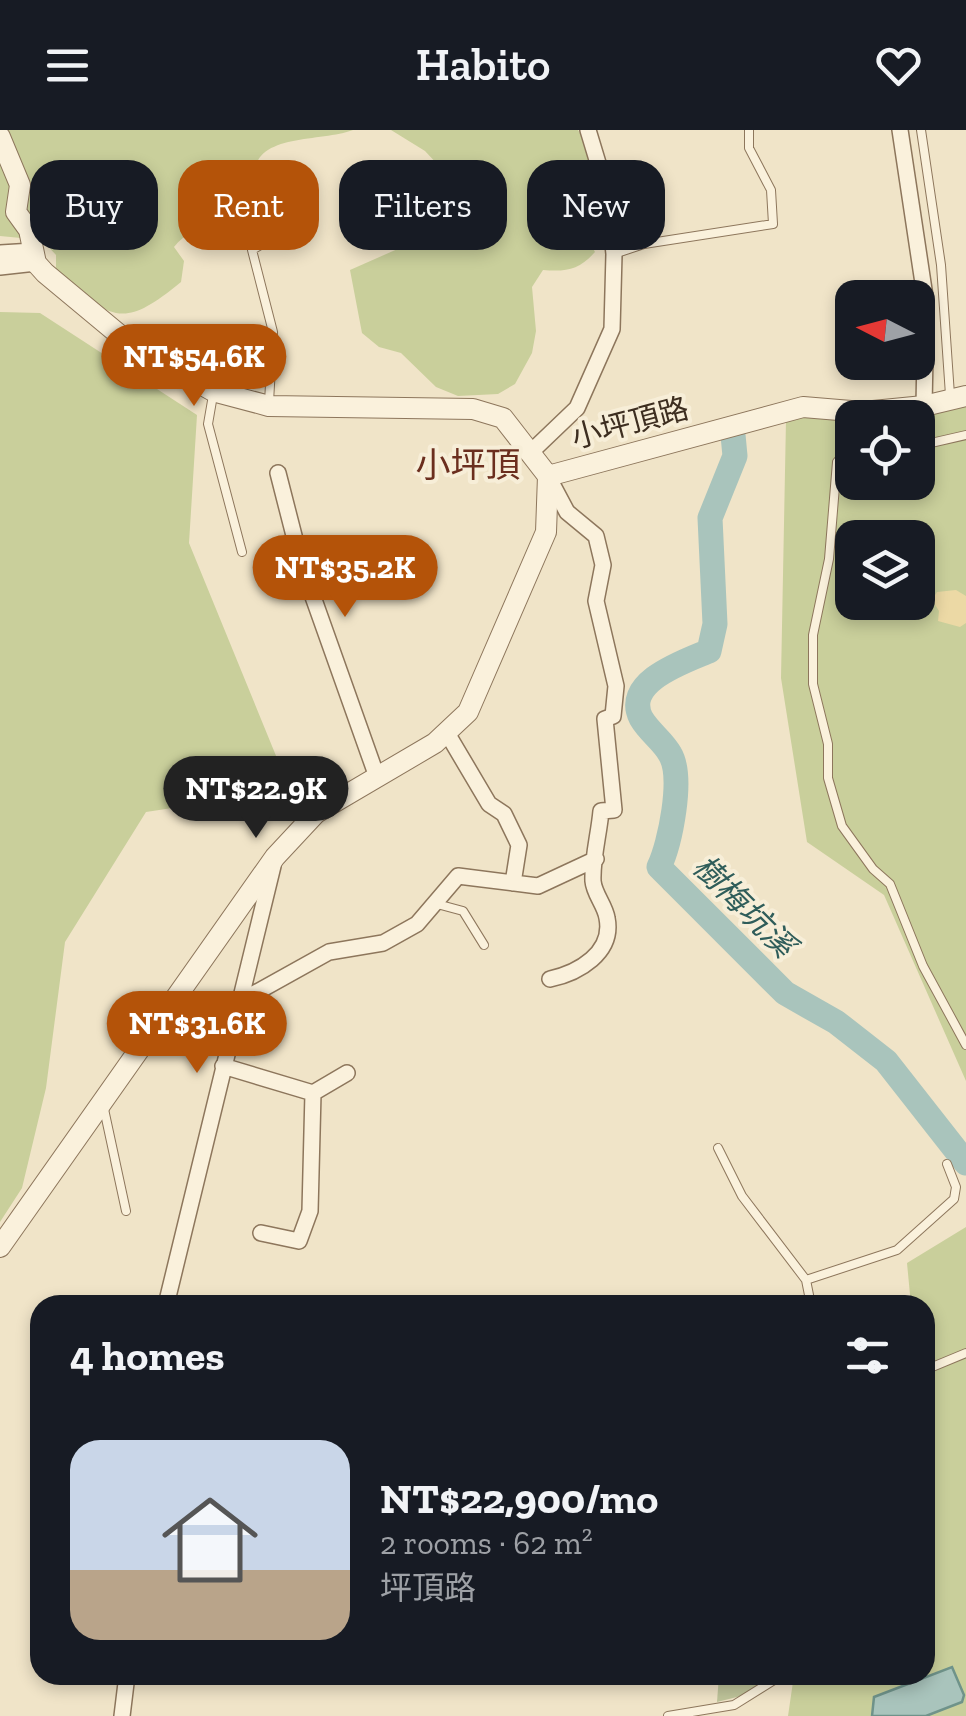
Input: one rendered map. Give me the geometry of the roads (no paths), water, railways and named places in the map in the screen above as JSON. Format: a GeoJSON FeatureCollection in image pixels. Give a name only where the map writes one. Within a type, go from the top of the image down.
{"type":"FeatureCollection","features":[{"type":"Feature","properties":{"kind":"street"},"geometry":{"type":"LineString","coordinates":[[531,452],[577,408],[612,329],[614,254],[608,196],[588,130]]}},
{"type":"Feature","properties":{"kind":"street"},"geometry":{"type":"LineString","coordinates":[[900,130],[926,303],[924,400]]}},
{"type":"Feature","properties":{"kind":"street"},"geometry":{"type":"LineString","coordinates":[[0,137],[20,186],[16,212],[28,230],[34,257]]}},
{"type":"Feature","properties":{"kind":"street"},"geometry":{"type":"LineString","coordinates":[[0,253],[34,257]]}},
{"type":"Feature","properties":{"kind":"street"},"geometry":{"type":"LineString","coordinates":[[0,267],[34,257]]}},
{"type":"Feature","properties":{"kind":"street","name":"小坪頂路"},"geometry":{"type":"LineString","coordinates":[[34,257],[134,347],[213,391],[269,406],[473,409],[503,418],[548,476],[803,408],[835,410]]}},
{"type":"Feature","properties":{"kind":"street"},"geometry":{"type":"LineString","coordinates":[[278,473],[301,563],[377,777]]}},
{"type":"Feature","properties":{"kind":"street"},"geometry":{"type":"LineString","coordinates":[[0,1247],[275,857],[316,812],[447,733],[468,712],[546,532],[548,476]]}},
{"type":"Feature","properties":{"kind":"street"},"geometry":{"type":"LineString","coordinates":[[548,476],[567,512],[596,536],[603,564],[596,601],[616,686],[613,716],[605,719],[614,810],[601,811],[593,884],[608,919],[605,941],[589,963],[574,974],[550,979]]}},
{"type":"Feature","properties":{"kind":"street"},"geometry":{"type":"LineString","coordinates":[[447,733],[489,804],[504,814],[519,845],[513,883]]}},
{"type":"Feature","properties":{"kind":"street"},"geometry":{"type":"LineString","coordinates":[[168,1295],[275,857]]}},
{"type":"Feature","properties":{"kind":"street"},"geometry":{"type":"LineString","coordinates":[[240,1001],[329,952],[383,943],[417,924],[458,876],[538,886],[596,858]]}},
{"type":"Feature","properties":{"kind":"street"},"geometry":{"type":"LineString","coordinates":[[247,895],[263,916]]}},
{"type":"Feature","properties":{"kind":"street"},"geometry":{"type":"LineString","coordinates":[[223,1066],[313,1093],[348,1073]]}},
{"type":"Feature","properties":{"kind":"street"},"geometry":{"type":"LineString","coordinates":[[261,1234],[299,1241],[305,1226],[310,1211],[313,1093]]}},
{"type":"Feature","properties":{"kind":"street"},"geometry":{"type":"LineString","coordinates":[[122,1716],[127,1685]]}},
{"type":"Feature","properties":{"kind":"lane"},"geometry":{"type":"LineString","coordinates":[[614,254],[644,244],[774,224],[771,190],[749,148],[748,130]]}},
{"type":"Feature","properties":{"kind":"lane"},"geometry":{"type":"LineString","coordinates":[[921,130],[958,398]]}},
{"type":"Feature","properties":{"kind":"lane"},"geometry":{"type":"LineString","coordinates":[[252,250],[273,332],[269,406]]}},
{"type":"Feature","properties":{"kind":"lane"},"geometry":{"type":"LineString","coordinates":[[213,391],[208,424],[242,552]]}},
{"type":"Feature","properties":{"kind":"lane"},"geometry":{"type":"LineString","coordinates":[[935,442],[966,436]]}},
{"type":"Feature","properties":{"kind":"lane"},"geometry":{"type":"LineString","coordinates":[[835,476],[829,559],[813,635],[813,684],[828,744],[828,778],[842,826],[873,869],[890,884],[922,966],[966,1045]]}},
{"type":"Feature","properties":{"kind":"lane"},"geometry":{"type":"LineString","coordinates":[[437,904],[462,911],[484,945]]}},
{"type":"Feature","properties":{"kind":"lane"},"geometry":{"type":"LineString","coordinates":[[102,1100],[126,1211]]}},
{"type":"Feature","properties":{"kind":"lane"},"geometry":{"type":"LineString","coordinates":[[718,1148],[730,1165],[742,1196],[806,1280],[808,1295]]}},
{"type":"Feature","properties":{"kind":"lane"},"geometry":{"type":"LineString","coordinates":[[806,1280],[897,1250],[954,1199],[956,1187],[947,1164]]}},
{"type":"Feature","properties":{"kind":"lane"},"geometry":{"type":"LineString","coordinates":[[935,1366],[966,1353]]}},
{"type":"Feature","properties":{"kind":"lane"},"geometry":{"type":"LineString","coordinates":[[668,1716],[734,1705],[766,1685]]}},
{"type":"Feature","properties":{"kind":"water"},"geometry":{"type":"Polygon","coordinates":[[[952,1667],[964,1695],[962,1702],[926,1716],[872,1716],[874,1697],[905,1685],[935,1685],[935,1674],[952,1667]]]}},
{"type":"Feature","properties":{"kind":"waterway","name":"樹梅坑溪"},"geometry":{"type":"LineString","coordinates":[[733,435],[735,456],[710,518],[715,624],[709,651],[658,675],[640,694],[638,705],[641,718],[667,749],[676,778],[674,811],[659,867],[785,993],[836,1022],[886,1061],[966,1163]]}},
{"type":"Feature","properties":{"kind":"district","name":"小坪頂"},"geometry":{"type":"Point","coordinates":[468,465]}}]}
